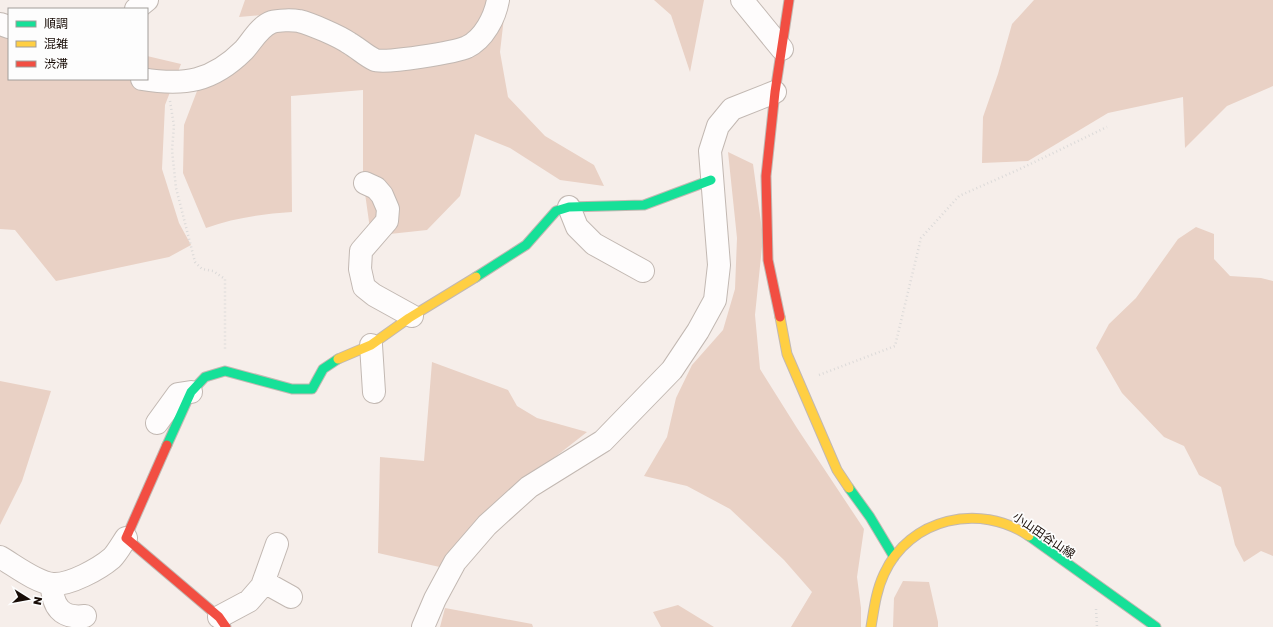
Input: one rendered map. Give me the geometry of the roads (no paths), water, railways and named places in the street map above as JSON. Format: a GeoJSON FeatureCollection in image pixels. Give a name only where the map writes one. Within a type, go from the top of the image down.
{"type":"FeatureCollection","features":[{"type":"Feature","properties":{"kind":"street"},"geometry":{"type":"LineString","coordinates":[[137,8],[148,0]]}},
{"type":"Feature","properties":{"kind":"street"},"geometry":{"type":"LineString","coordinates":[[148,80],[166,83],[186,83],[214,74],[244,50],[255,36],[272,22],[298,21],[348,42],[375,60],[395,62],[468,47],[483,33],[496,11],[498,0]]}},
{"type":"Feature","properties":{"kind":"street"},"geometry":{"type":"LineString","coordinates":[[742,0],[782,49]]}},
{"type":"Feature","properties":{"kind":"street"},"geometry":{"type":"LineString","coordinates":[[789,0],[775,92],[766,176],[768,260],[787,354],[837,470],[870,516],[894,557]]}},
{"type":"Feature","properties":{"kind":"street"},"geometry":{"type":"LineString","coordinates":[[423,627],[434,599],[455,562],[487,525],[529,487],[603,440],[672,370],[698,331],[715,300],[719,265],[711,180],[710,151],[718,126],[732,109],[775,92]]}},
{"type":"Feature","properties":{"kind":"street"},"geometry":{"type":"LineString","coordinates":[[0,557],[38,579],[52,584],[71,581],[91,572],[112,558],[126,538],[191,392],[205,377],[225,371],[292,389],[312,389],[323,369],[340,357],[371,345],[412,316],[526,246],[556,211],[569,207],[644,205],[711,180]]}},
{"type":"Feature","properties":{"kind":"street"},"geometry":{"type":"LineString","coordinates":[[365,183],[376,188],[382,195],[388,209],[387,221],[361,251],[360,269],[364,287],[374,295],[412,316]]}},
{"type":"Feature","properties":{"kind":"street"},"geometry":{"type":"LineString","coordinates":[[569,207],[577,227],[594,244],[643,271]]}},
{"type":"Feature","properties":{"kind":"street"},"geometry":{"type":"LineString","coordinates":[[371,345],[374,392]]}},
{"type":"Feature","properties":{"kind":"street"},"geometry":{"type":"LineString","coordinates":[[157,423],[178,394],[191,392]]}},
{"type":"Feature","properties":{"kind":"street","name":"小山田谷山線"},"geometry":{"type":"LineString","coordinates":[[871,627],[872,612],[877,592],[885,571],[894,557],[916,533],[927,526],[944,520],[962,518],[1001,521],[1028,536],[1156,627]]}},
{"type":"Feature","properties":{"kind":"street"},"geometry":{"type":"LineString","coordinates":[[126,538],[223,622],[248,601],[262,586],[277,544]]}},
{"type":"Feature","properties":{"kind":"street"},"geometry":{"type":"LineString","coordinates":[[264,582],[292,597]]}},
{"type":"Feature","properties":{"kind":"street"},"geometry":{"type":"LineString","coordinates":[[52,584],[52,597],[59,609],[68,616],[84,616]]}}]}
